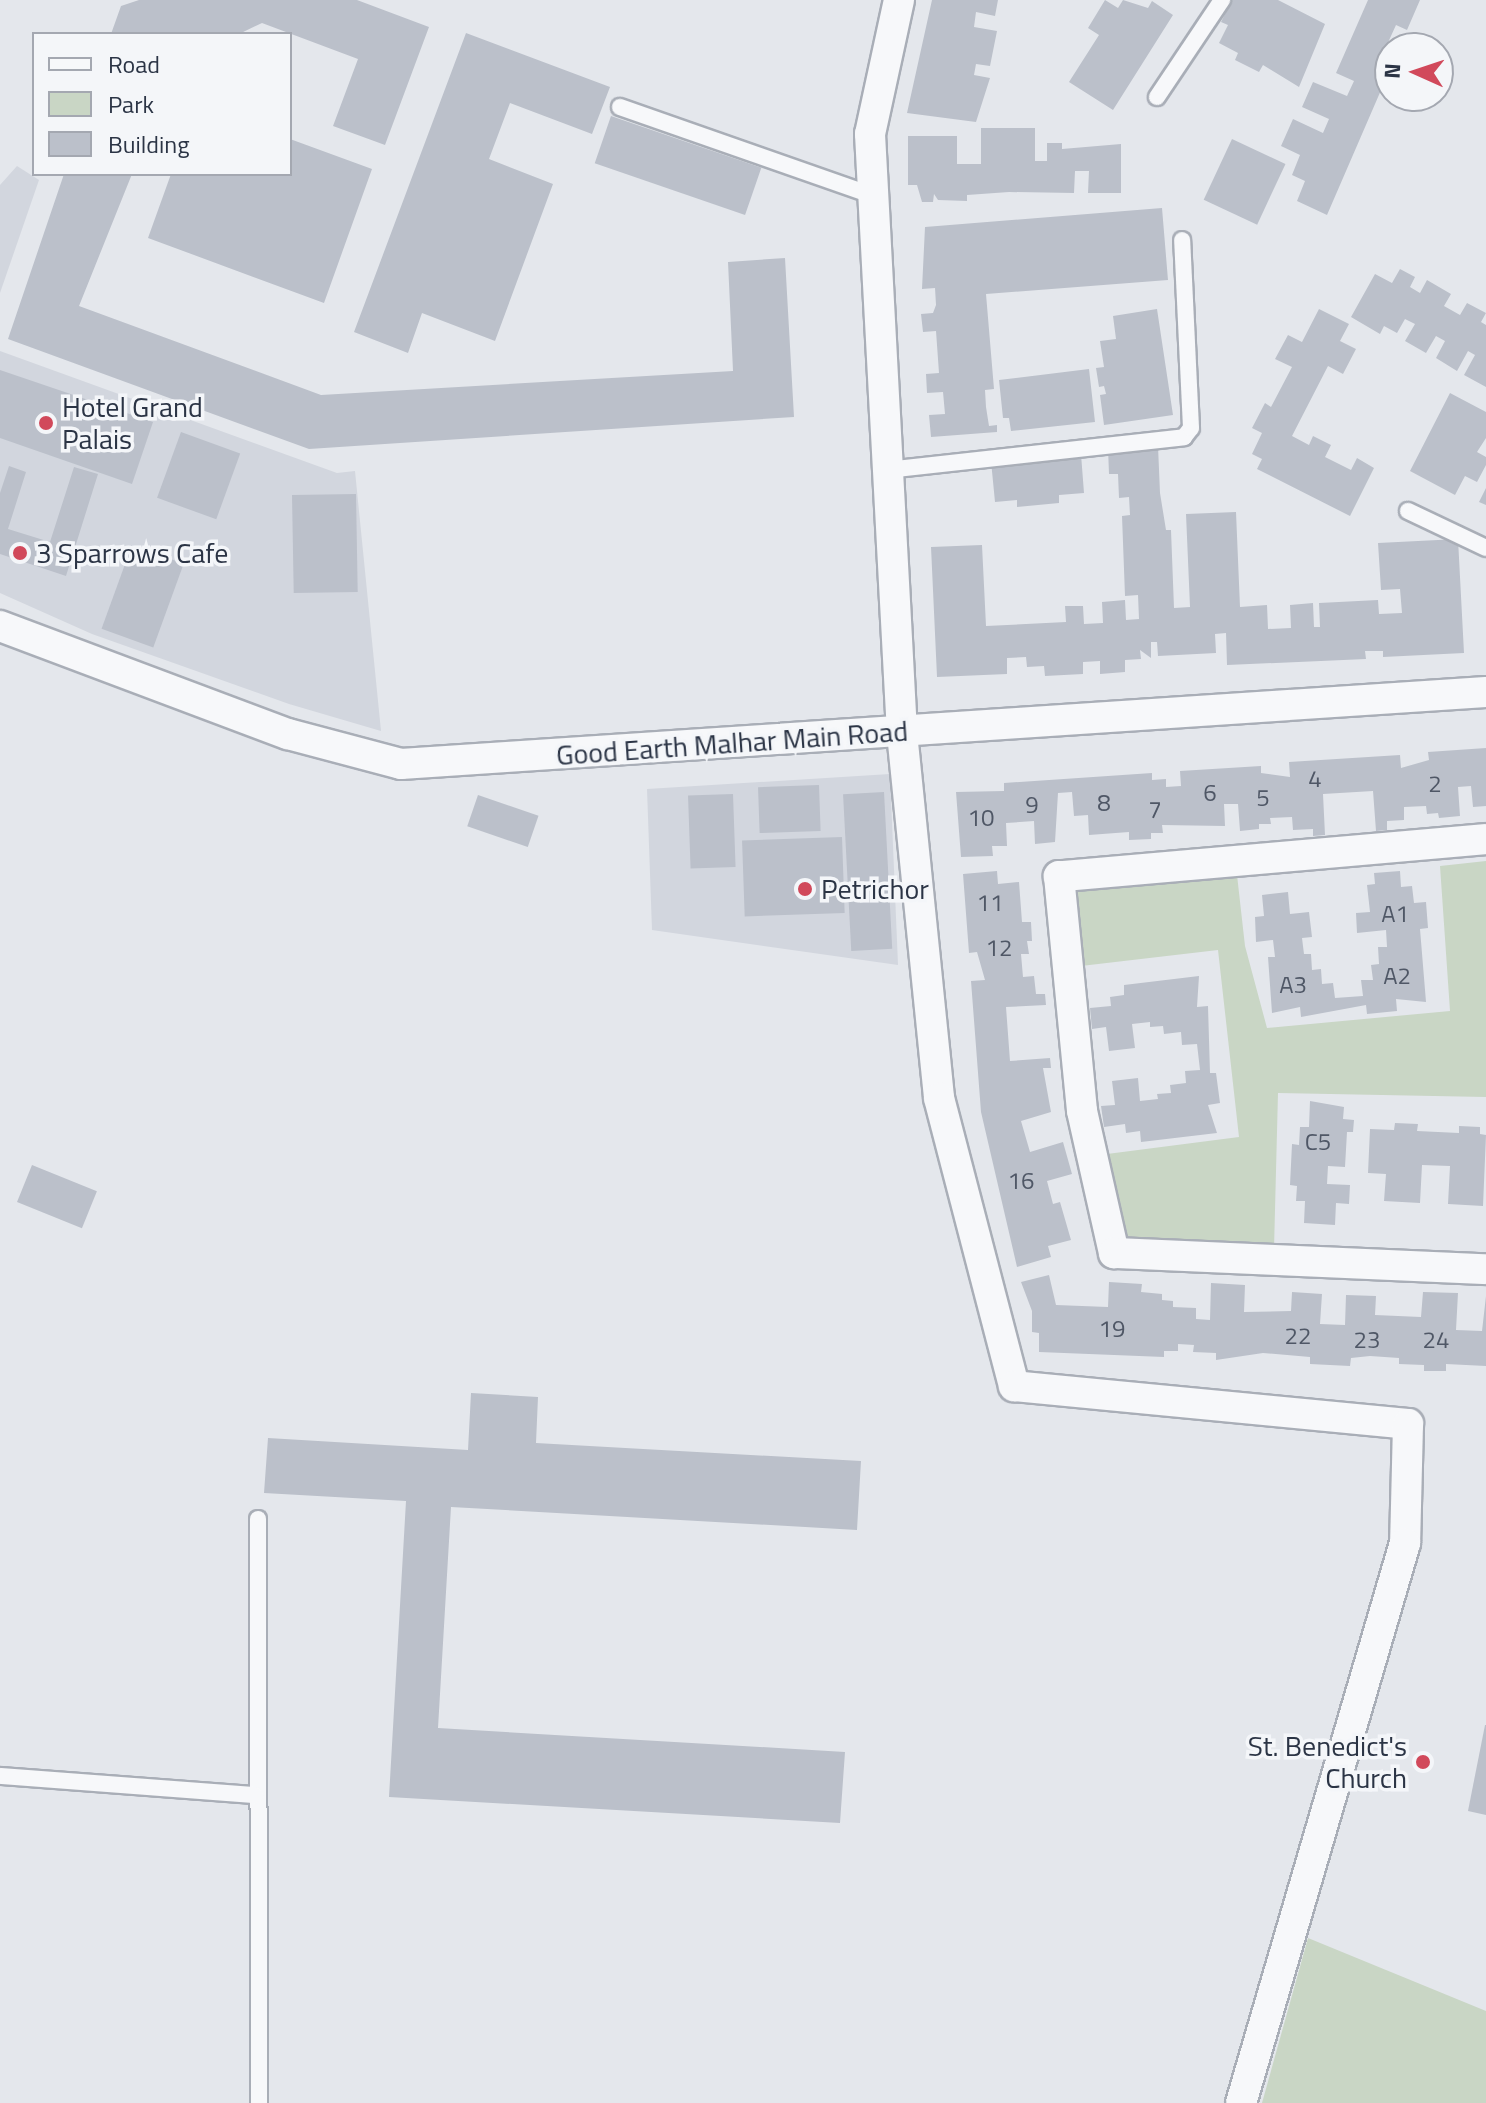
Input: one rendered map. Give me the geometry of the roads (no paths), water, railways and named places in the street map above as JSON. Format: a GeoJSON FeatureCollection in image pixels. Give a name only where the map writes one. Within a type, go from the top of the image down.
{"type":"FeatureCollection","features":[{"type":"Feature","properties":{"kind":"street"},"geometry":{"type":"LineString","coordinates":[[899,0],[870,134],[902,733],[939,1098],[1014,1386],[1408,1424],[1405,1543],[1241,2103]]}},
{"type":"Feature","properties":{"kind":"street","name":"Good Earth Malhar Main Road"},"geometry":{"type":"LineString","coordinates":[[0,626],[288,734],[401,764],[1486,692]]}},
{"type":"Feature","properties":{"kind":"street"},"geometry":{"type":"LineString","coordinates":[[1486,839],[1059,876],[1082,1111],[1114,1253],[1486,1269]]}},
{"type":"Feature","properties":{"kind":"lane"},"geometry":{"type":"LineString","coordinates":[[1157,97],[1222,0]]}},
{"type":"Feature","properties":{"kind":"lane"},"geometry":{"type":"LineString","coordinates":[[620,107],[874,196]]}},
{"type":"Feature","properties":{"kind":"lane"},"geometry":{"type":"LineString","coordinates":[[887,470],[1184,437],[1191,428],[1182,240]]}},
{"type":"Feature","properties":{"kind":"lane"},"geometry":{"type":"LineString","coordinates":[[1408,511],[1486,548]]}},
{"type":"Feature","properties":{"kind":"lane"},"geometry":{"type":"LineString","coordinates":[[258,1519],[255,1795],[259,2103]]}},
{"type":"Feature","properties":{"kind":"lane"},"geometry":{"type":"LineString","coordinates":[[0,1776],[255,1795]]}},
{"type":"Feature","properties":{"kind":"place","name":"Hotel Grand Palais"},"geometry":{"type":"Point","coordinates":[46,423]}},
{"type":"Feature","properties":{"kind":"place","name":"3 Sparrows Cafe"},"geometry":{"type":"Point","coordinates":[20,553]}},
{"type":"Feature","properties":{"kind":"place","name":"Petrichor"},"geometry":{"type":"Point","coordinates":[805,889]}},
{"type":"Feature","properties":{"kind":"place","name":"St. Benedict's Church"},"geometry":{"type":"Point","coordinates":[1423,1762]}}]}
